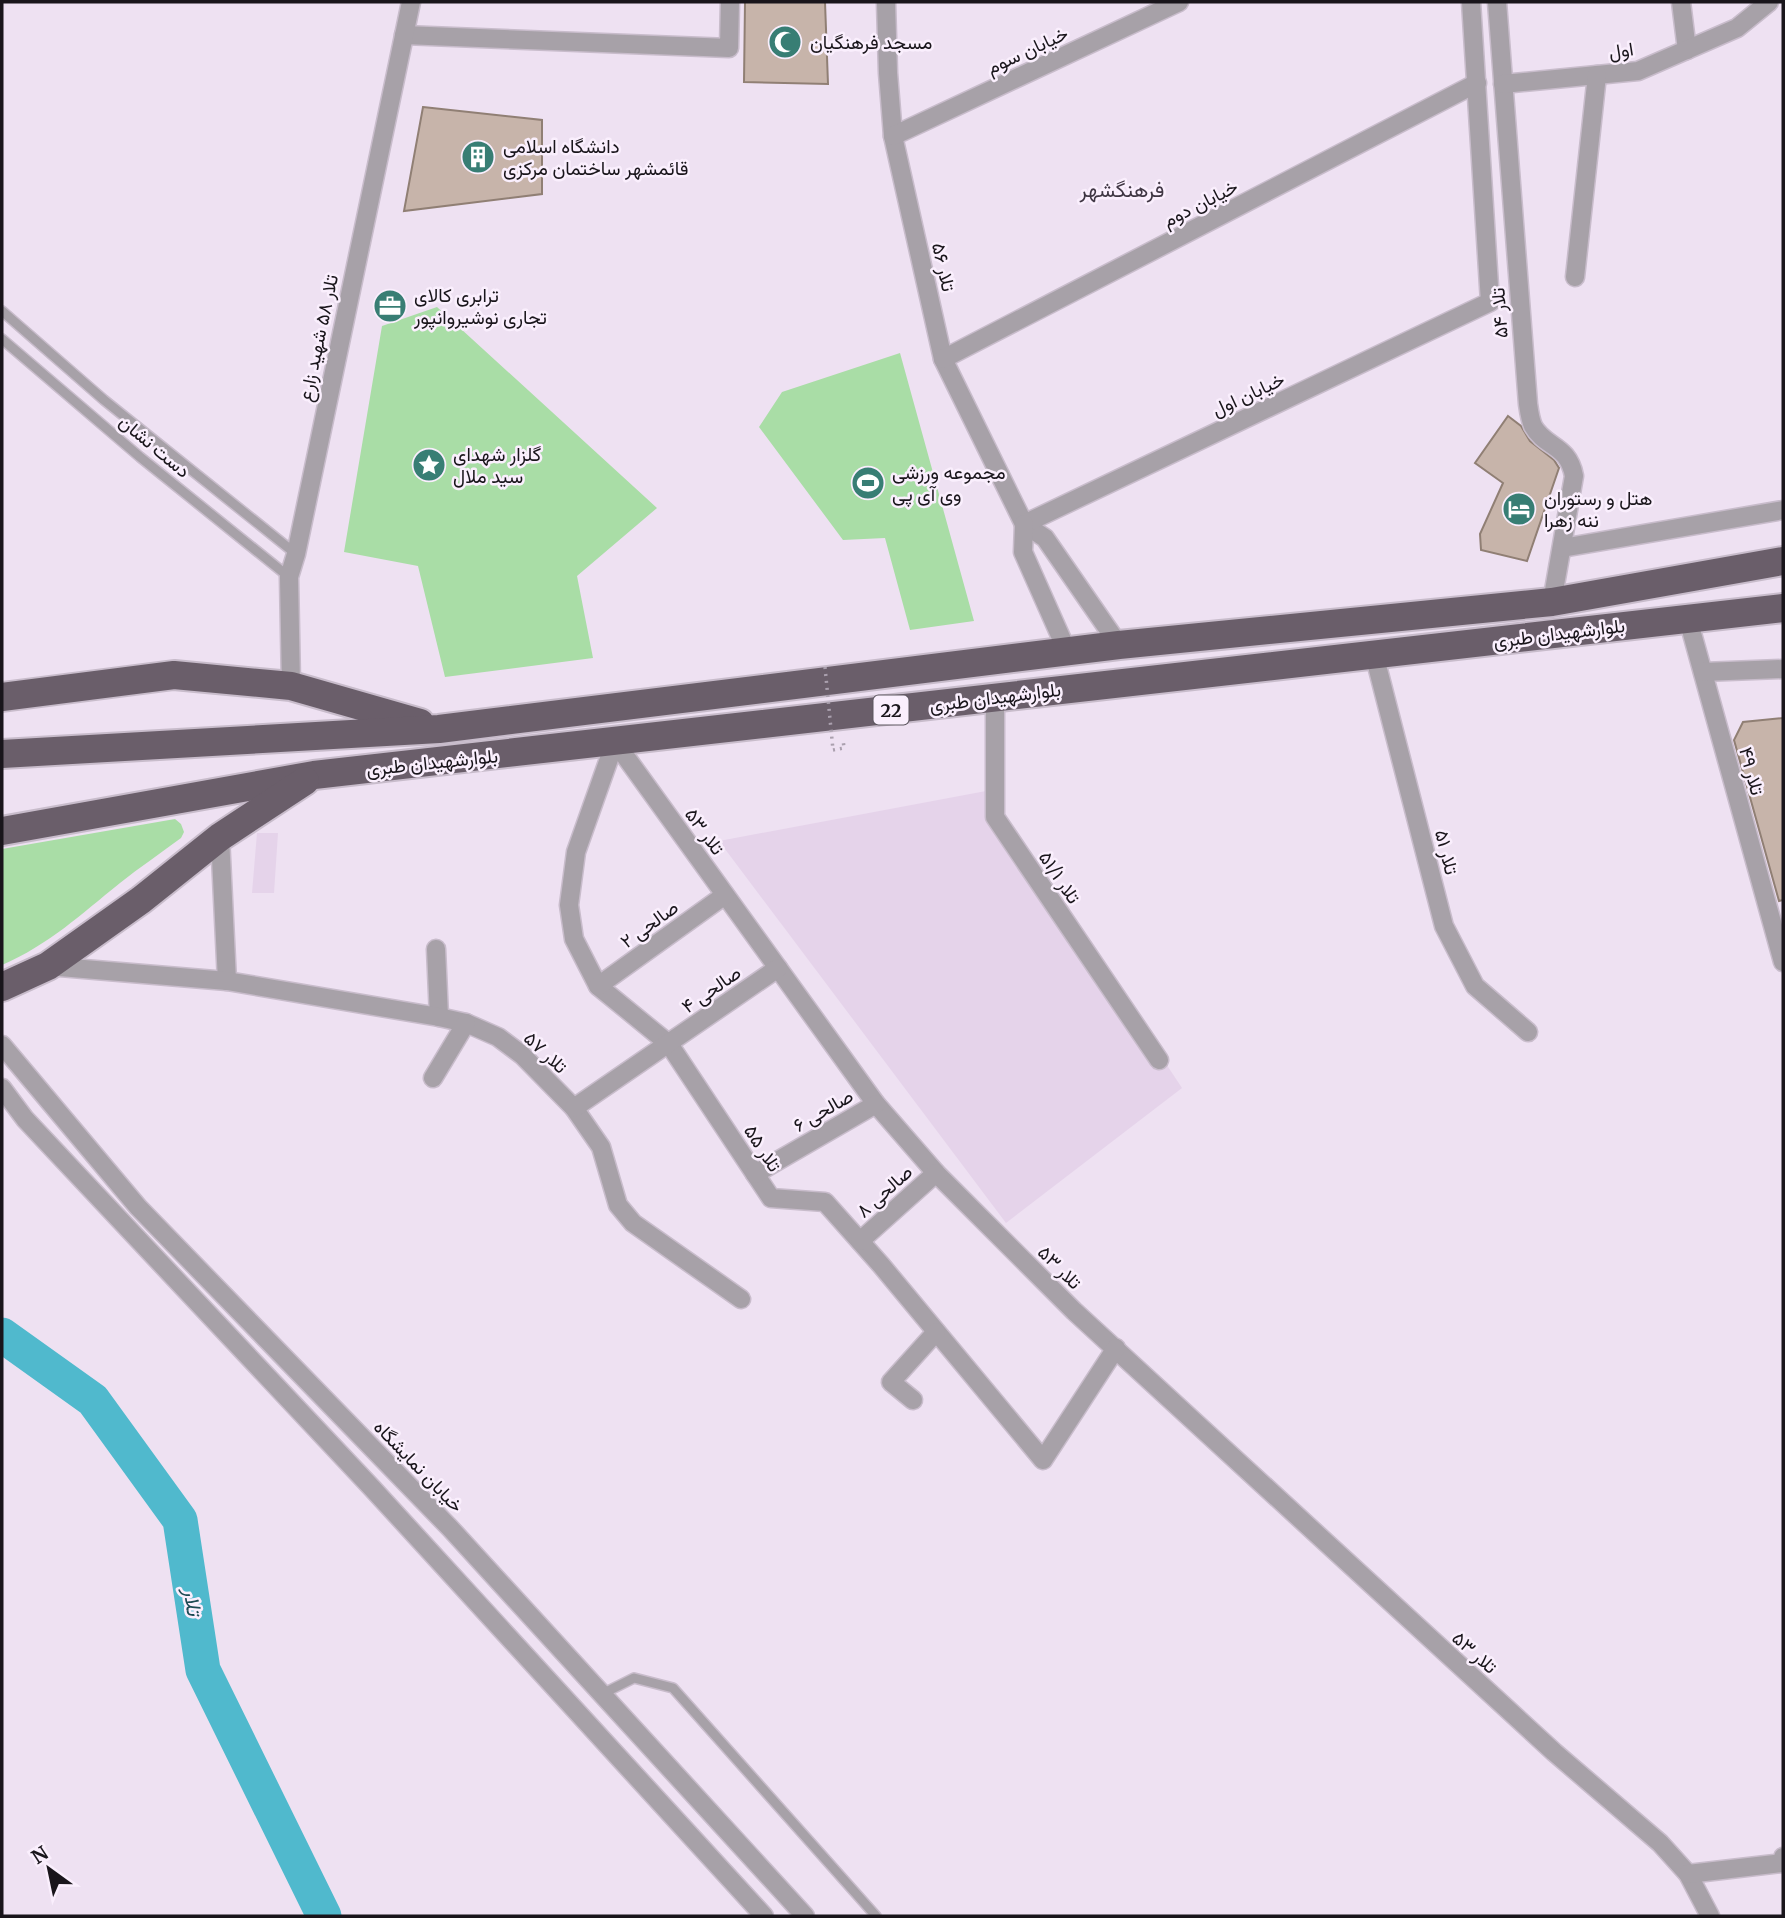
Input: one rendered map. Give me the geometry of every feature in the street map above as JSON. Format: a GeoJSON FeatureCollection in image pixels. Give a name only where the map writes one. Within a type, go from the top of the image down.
{"type":"FeatureCollection","features":[{"type":"Feature","properties":{"kind":"highway","name":"بلوارشهیدان طبری"},"geometry":{"type":"LineString","coordinates":[[2,754],[439,729],[1119,645],[1552,602],[1783,561]]}},
{"type":"Feature","properties":{"kind":"highway","name":"بلوارشهیدان طبری"},"geometry":{"type":"LineString","coordinates":[[2,831],[314,775],[1775,610]]}},
{"type":"Feature","properties":{"kind":"highway"},"geometry":{"type":"LineString","coordinates":[[2,697],[174,675],[291,686],[439,729]]}},
{"type":"Feature","properties":{"kind":"highway"},"geometry":{"type":"LineString","coordinates":[[2,987],[48,966],[141,900],[220,837],[314,775]]}},
{"type":"Feature","properties":{"kind":"street","name":"تلار ۵۸ شهید زارع"},"geometry":{"type":"LineString","coordinates":[[291,686],[289,577],[411,2]]}},
{"type":"Feature","properties":{"kind":"street"},"geometry":{"type":"LineString","coordinates":[[404,35],[729,48],[730,2]]}},
{"type":"Feature","properties":{"kind":"street","name":"تلار ۵۶"},"geometry":{"type":"LineString","coordinates":[[886,2],[893,136],[943,359],[1024,524]]}},
{"type":"Feature","properties":{"kind":"street","name":"خیابان سوم"},"geometry":{"type":"LineString","coordinates":[[893,136],[1179,2]]}},
{"type":"Feature","properties":{"kind":"street"},"geometry":{"type":"LineString","coordinates":[[1471,2],[1477,83]]}},
{"type":"Feature","properties":{"kind":"street","name":"تلار ۵۴"},"geometry":{"type":"LineString","coordinates":[[1497,2],[1528,404],[1533,425],[1541,435],[1568,456],[1574,476],[1552,602]]}},
{"type":"Feature","properties":{"kind":"street"},"geometry":{"type":"LineString","coordinates":[[1681,2],[1687,50]]}},
{"type":"Feature","properties":{"kind":"street","name":"اول"},"geometry":{"type":"LineString","coordinates":[[1503,84],[1638,71],[1737,28],[1769,2]]}},
{"type":"Feature","properties":{"kind":"street"},"geometry":{"type":"LineString","coordinates":[[1575,277],[1597,75]]}},
{"type":"Feature","properties":{"kind":"street","name":"خیابان اول"},"geometry":{"type":"LineString","coordinates":[[1024,524],[1490,302],[1477,83]]}},
{"type":"Feature","properties":{"kind":"street","name":"خیابان دوم"},"geometry":{"type":"LineString","coordinates":[[943,359],[1477,83]]}},
{"type":"Feature","properties":{"kind":"street"},"geometry":{"type":"LineString","coordinates":[[1562,548],[1783,510]]}},
{"type":"Feature","properties":{"kind":"street"},"geometry":{"type":"LineString","coordinates":[[1024,524],[1045,538],[1119,645]]}},
{"type":"Feature","properties":{"kind":"street"},"geometry":{"type":"LineString","coordinates":[[1024,524],[1023,552],[1067,651]]}},
{"type":"Feature","properties":{"kind":"street","name":"تلار ۴۹"},"geometry":{"type":"LineString","coordinates":[[1688,619],[1783,962]]}},
{"type":"Feature","properties":{"kind":"street","name":"تلار ۵۱"},"geometry":{"type":"LineString","coordinates":[[1374,654],[1444,926],[1475,986],[1528,1032]]}},
{"type":"Feature","properties":{"kind":"street"},"geometry":{"type":"LineString","coordinates":[[1703,672],[1783,669]]}},
{"type":"Feature","properties":{"kind":"street","name":"تلار ۵۱/۱"},"geometry":{"type":"LineString","coordinates":[[995,697],[995,817],[1158,1060]]}},
{"type":"Feature","properties":{"kind":"street","name":"تلار ۵۳"},"geometry":{"type":"LineString","coordinates":[[615,742],[876,1104],[936,1172],[1074,1311],[1554,1752],[1660,1843],[1688,1874],[1710,1916]]}},
{"type":"Feature","properties":{"kind":"street","name":"تلار ۵۵"},"geometry":{"type":"LineString","coordinates":[[615,742],[576,852],[569,905],[574,939],[598,986],[668,1044],[771,1198],[825,1202],[1043,1460],[1116,1349]]}},
{"type":"Feature","properties":{"kind":"street"},"geometry":{"type":"LineString","coordinates":[[220,837],[227,981]]}},
{"type":"Feature","properties":{"kind":"street","name":"صالحی ۲"},"geometry":{"type":"LineString","coordinates":[[598,986],[725,895]]}},
{"type":"Feature","properties":{"kind":"street"},"geometry":{"type":"LineString","coordinates":[[436,949],[439,1017]]}},
{"type":"Feature","properties":{"kind":"street","name":"تلار ۵۷"},"geometry":{"type":"LineString","coordinates":[[48,966],[227,981],[439,1017],[466,1023],[498,1037],[522,1055],[574,1108],[600,1147],[618,1205],[633,1223],[741,1299]]}},
{"type":"Feature","properties":{"kind":"street","name":"صالحی ۴"},"geometry":{"type":"LineString","coordinates":[[574,1108],[778,968]]}},
{"type":"Feature","properties":{"kind":"street"},"geometry":{"type":"LineString","coordinates":[[433,1078],[466,1023]]}},
{"type":"Feature","properties":{"kind":"street","name":"خیابان نمایشگاه"},"geometry":{"type":"LineString","coordinates":[[2,1045],[138,1207],[440,1518],[805,1916]]}},
{"type":"Feature","properties":{"kind":"street"},"geometry":{"type":"LineString","coordinates":[[2,1088],[25,1119],[381,1498],[764,1916]]}},
{"type":"Feature","properties":{"kind":"street","name":"صالحی ۶"},"geometry":{"type":"LineString","coordinates":[[755,1174],[876,1104]]}},
{"type":"Feature","properties":{"kind":"street","name":"صالحی ۸"},"geometry":{"type":"LineString","coordinates":[[860,1241],[936,1172]]}},
{"type":"Feature","properties":{"kind":"street"},"geometry":{"type":"LineString","coordinates":[[913,1399],[891,1382],[936,1332]]}},
{"type":"Feature","properties":{"kind":"street"},"geometry":{"type":"LineString","coordinates":[[1688,1874],[1782,1863],[1783,1857]]}},
{"type":"Feature","properties":{"kind":"lane"},"geometry":{"type":"LineString","coordinates":[[2,311],[104,400],[296,554]]}},
{"type":"Feature","properties":{"kind":"lane","name":"دست نشان"},"geometry":{"type":"LineString","coordinates":[[2,339],[140,457],[289,577]]}},
{"type":"Feature","properties":{"kind":"lane"},"geometry":{"type":"LineString","coordinates":[[602,1694],[634,1678],[673,1688],[876,1916]]}},
{"type":"Feature","properties":{"kind":"path"},"geometry":{"type":"LineString","coordinates":[[825,667],[833,750],[844,748]]}},
{"type":"Feature","properties":{"kind":"shaded area"},"geometry":{"type":"Polygon","coordinates":[[[986,791],[1182,1088],[1006,1223],[719,841],[986,791]]]}},
{"type":"Feature","properties":{"kind":"shaded area"},"geometry":{"type":"Polygon","coordinates":[[[257,833],[278,833],[274,893],[252,893],[257,833]]]}},
{"type":"Feature","properties":{"kind":"green space"},"geometry":{"type":"Polygon","coordinates":[[[437,307],[657,508],[577,576],[593,658],[445,677],[418,566],[344,552],[382,326],[437,307]]]}},
{"type":"Feature","properties":{"kind":"green space","name":"مجموعه ورزشی وی آی پی"},"geometry":{"type":"Polygon","coordinates":[[[900,353],[974,621],[910,630],[885,538],[843,540],[759,427],[782,392],[900,353]]]}},
{"type":"Feature","properties":{"kind":"green space"},"geometry":{"type":"Polygon","coordinates":[[[175,819],[184,832],[181,838],[50,938],[2,965],[2,849],[175,819]]]}},
{"type":"Feature","properties":{"kind":"building","name":"مسجد فرهنگیان"},"geometry":{"type":"Polygon","coordinates":[[[745,2],[825,2],[828,84],[744,82],[745,2]]]}},
{"type":"Feature","properties":{"kind":"building","name":"دانشگاه اسلامی قائمشهر ساختمان مرکزی"},"geometry":{"type":"Polygon","coordinates":[[[423,107],[542,120],[542,194],[404,211],[423,107]]]}},
{"type":"Feature","properties":{"kind":"building","name":"هتل و رستوران ننه زهرا"},"geometry":{"type":"Polygon","coordinates":[[[1508,416],[1521,426],[1530,441],[1554,460],[1559,468],[1527,561],[1481,550],[1480,534],[1503,483],[1475,463],[1508,416]]]}},
{"type":"Feature","properties":{"kind":"building"},"geometry":{"type":"Polygon","coordinates":[[[1783,718],[1783,900],[1779,901],[1734,740],[1743,722],[1783,718]]]}},
{"type":"Feature","properties":{"kind":"waterway","name":"تلار"},"geometry":{"type":"LineString","coordinates":[[2,1335],[93,1400],[180,1520],[203,1670],[324,1916]]}},
{"type":"Feature","properties":{"kind":"place","name":"مسجد فرهنگیان"},"geometry":{"type":"Point","coordinates":[785,42]}},
{"type":"Feature","properties":{"kind":"place","name":"دانشگاه اسلامی قائمشهر ساختمان مرکزی"},"geometry":{"type":"Point","coordinates":[478,157]}},
{"type":"Feature","properties":{"kind":"place","name":"ترابری کالای تجاری نوشیروانپور"},"geometry":{"type":"Point","coordinates":[390,306]}},
{"type":"Feature","properties":{"kind":"place","name":"گلزار شهدای سید ملال"},"geometry":{"type":"Point","coordinates":[429,465]}},
{"type":"Feature","properties":{"kind":"place","name":"مجموعه ورزشی وی آی پی"},"geometry":{"type":"Point","coordinates":[868,483]}},
{"type":"Feature","properties":{"kind":"place","name":"هتل و رستوران ننه زهرا"},"geometry":{"type":"Point","coordinates":[1519,509]}},
{"type":"Feature","properties":{"kind":"district","name":"فرهنگشهر"},"geometry":{"type":"Point","coordinates":[1122,189]}}]}
